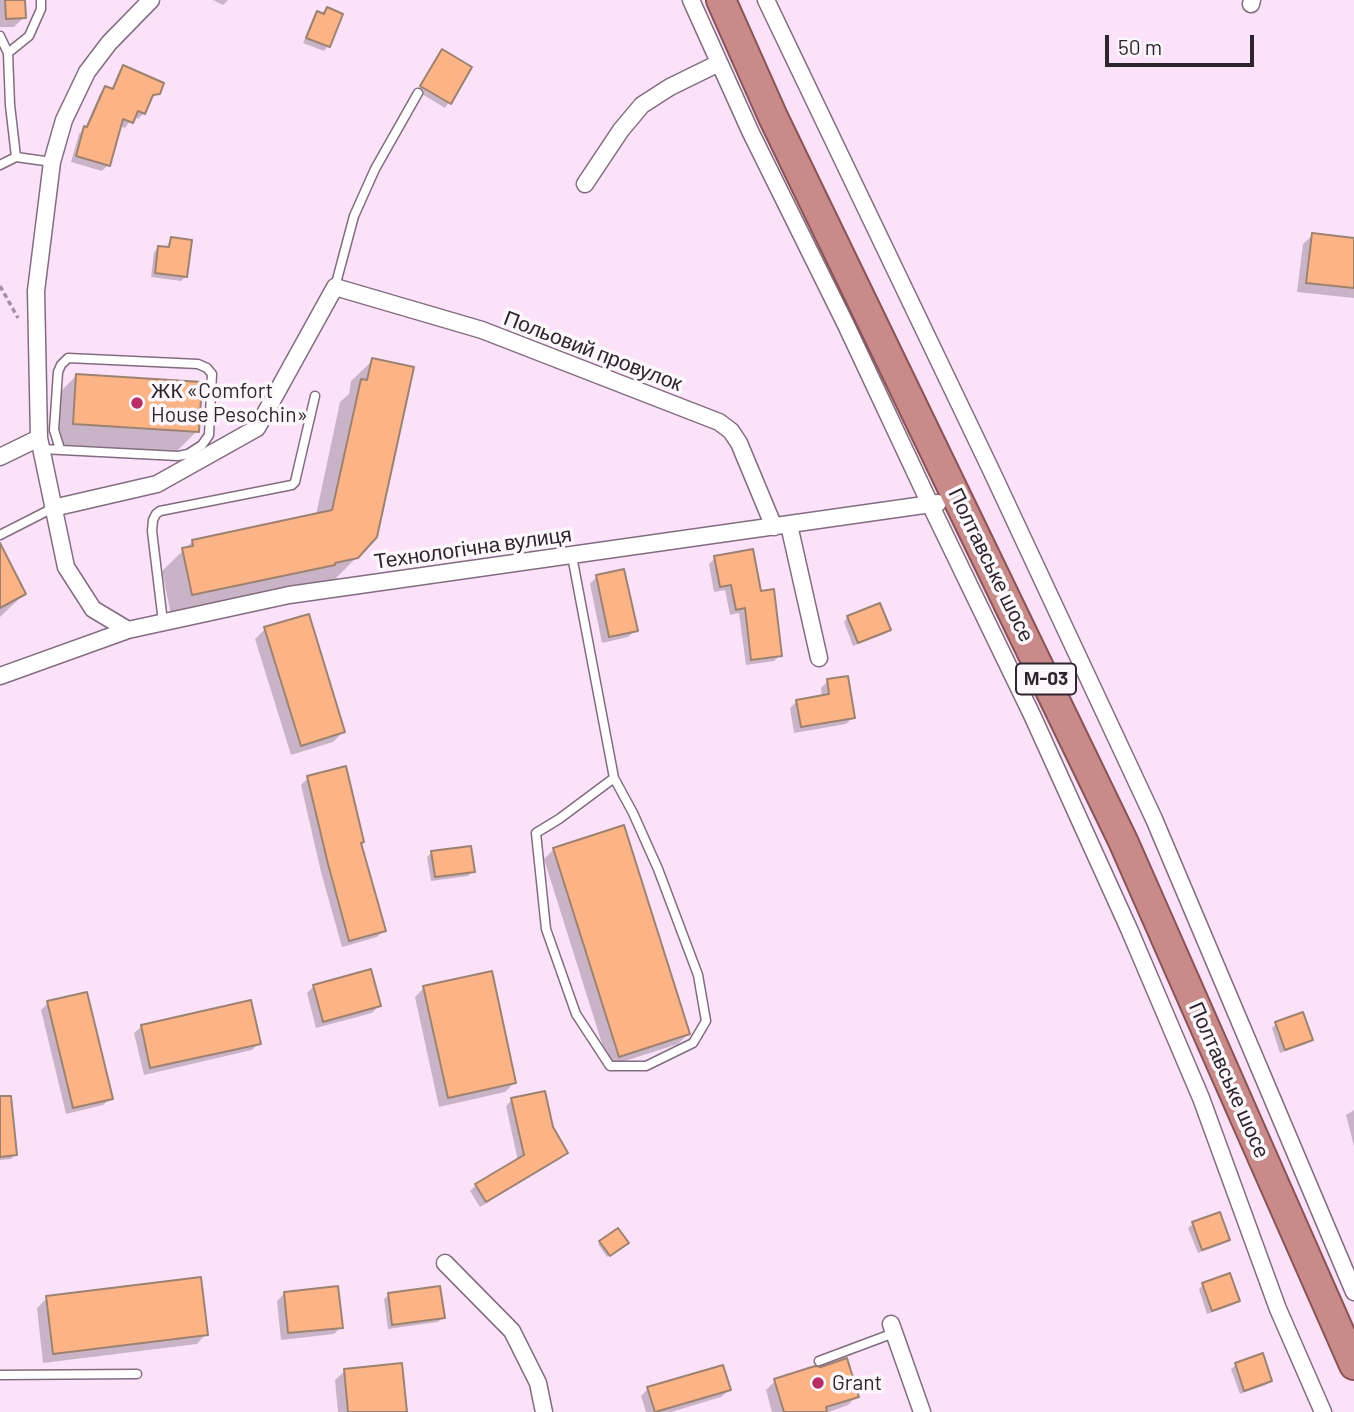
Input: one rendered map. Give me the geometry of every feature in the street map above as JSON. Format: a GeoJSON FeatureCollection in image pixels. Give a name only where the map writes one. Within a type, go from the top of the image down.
{"type":"FeatureCollection","features":[{"type":"Feature","properties":{"kind":"highway","name":"Полтавське шосе"},"geometry":{"type":"LineString","coordinates":[[721,0],[773,117],[1123,841],[1354,1365]]}},
{"type":"Feature","properties":{"kind":"street"},"geometry":{"type":"LineString","coordinates":[[128,630],[93,609],[66,567],[40,444],[36,291],[51,162],[64,120],[87,72],[109,43],[151,0]]}},
{"type":"Feature","properties":{"kind":"street"},"geometry":{"type":"LineString","coordinates":[[691,0],[751,133],[846,324],[1032,715],[1129,929],[1201,1098],[1278,1309],[1323,1412]]}},
{"type":"Feature","properties":{"kind":"street"},"geometry":{"type":"LineString","coordinates":[[766,0],[991,470],[1154,819],[1354,1292]]}},
{"type":"Feature","properties":{"kind":"street"},"geometry":{"type":"LineString","coordinates":[[585,184],[621,130],[642,105],[670,87],[719,63]]}},
{"type":"Feature","properties":{"kind":"street"},"geometry":{"type":"LineString","coordinates":[[53,508],[157,484],[257,428],[335,287]]}},
{"type":"Feature","properties":{"kind":"street","name":"Польовий провулок"},"geometry":{"type":"LineString","coordinates":[[335,287],[482,330],[719,422],[731,431],[781,526],[819,658]]}},
{"type":"Feature","properties":{"kind":"street"},"geometry":{"type":"LineString","coordinates":[[0,457],[40,444]]}},
{"type":"Feature","properties":{"kind":"street","name":"Технологічна вулиця"},"geometry":{"type":"LineString","coordinates":[[0,676],[128,630],[289,595],[960,499]]}},
{"type":"Feature","properties":{"kind":"street"},"geometry":{"type":"LineString","coordinates":[[445,1264],[512,1331],[538,1383],[544,1412]]}},
{"type":"Feature","properties":{"kind":"street"},"geometry":{"type":"LineString","coordinates":[[893,1329],[922,1412]]}},
{"type":"Feature","properties":{"kind":"lane"},"geometry":{"type":"LineString","coordinates":[[8,53],[29,36],[41,9],[41,0]]}},
{"type":"Feature","properties":{"kind":"lane"},"geometry":{"type":"LineString","coordinates":[[0,36],[8,53],[16,158]]}},
{"type":"Feature","properties":{"kind":"lane"},"geometry":{"type":"LineString","coordinates":[[335,287],[354,216],[375,169],[418,93]]}},
{"type":"Feature","properties":{"kind":"lane"},"geometry":{"type":"LineString","coordinates":[[0,165],[16,158],[51,162]]}},
{"type":"Feature","properties":{"kind":"lane"},"geometry":{"type":"LineString","coordinates":[[40,444],[60,449],[178,456],[193,452],[202,445],[210,430],[212,374],[207,368],[198,365],[68,358],[58,372],[54,430],[60,449]]}},
{"type":"Feature","properties":{"kind":"lane"},"geometry":{"type":"LineString","coordinates":[[163,622],[152,531],[156,514],[292,485],[295,482],[315,396]]}},
{"type":"Feature","properties":{"kind":"lane"},"geometry":{"type":"LineString","coordinates":[[0,535],[53,508]]}},
{"type":"Feature","properties":{"kind":"lane"},"geometry":{"type":"LineString","coordinates":[[572,556],[614,778],[634,813],[663,881],[698,975],[706,1021],[693,1043],[646,1066],[610,1066],[576,1014],[546,929],[536,833],[614,778]]}},
{"type":"Feature","properties":{"kind":"lane"},"geometry":{"type":"LineString","coordinates":[[819,1361],[893,1329]]}},
{"type":"Feature","properties":{"kind":"lane"},"geometry":{"type":"LineString","coordinates":[[0,1375],[137,1374]]}},
{"type":"Feature","properties":{"kind":"building"},"geometry":{"type":"Polygon","coordinates":[[[5,0],[25,0],[26,18],[6,19],[5,0]]]}},
{"type":"Feature","properties":{"kind":"building"},"geometry":{"type":"Polygon","coordinates":[[[327,7],[343,14],[330,47],[306,38],[317,11],[324,14],[327,7]]]}},
{"type":"Feature","properties":{"kind":"building"},"geometry":{"type":"Polygon","coordinates":[[[442,49],[472,67],[451,104],[420,86],[442,49]]]}},
{"type":"Feature","properties":{"kind":"building"},"geometry":{"type":"Polygon","coordinates":[[[123,65],[164,83],[160,94],[153,95],[145,114],[138,111],[133,123],[123,119],[110,166],[76,156],[84,126],[87,127],[105,86],[113,89],[123,65]]]}},
{"type":"Feature","properties":{"kind":"building"},"geometry":{"type":"Polygon","coordinates":[[[1312,233],[1354,238],[1354,288],[1306,283],[1312,233]]]}},
{"type":"Feature","properties":{"kind":"building"},"geometry":{"type":"Polygon","coordinates":[[[171,237],[192,240],[187,277],[155,273],[158,246],[169,247],[171,237]]]}},
{"type":"Feature","properties":{"kind":"building"},"geometry":{"type":"Polygon","coordinates":[[[372,358],[414,367],[377,537],[358,558],[192,595],[182,548],[193,546],[192,540],[332,510],[361,379],[367,380],[372,358]]]}},
{"type":"Feature","properties":{"kind":"building","name":"ЖК «Comfort House Pesochin»"},"geometry":{"type":"Polygon","coordinates":[[[76,374],[202,382],[199,432],[73,424],[76,374]]]}},
{"type":"Feature","properties":{"kind":"building"},"geometry":{"type":"Polygon","coordinates":[[[0,543],[26,594],[0,608],[0,543]]]}},
{"type":"Feature","properties":{"kind":"building"},"geometry":{"type":"Polygon","coordinates":[[[753,549],[761,591],[774,589],[782,656],[751,660],[745,608],[736,610],[731,585],[720,587],[714,556],[753,549]]]}},
{"type":"Feature","properties":{"kind":"building"},"geometry":{"type":"Polygon","coordinates":[[[624,569],[638,631],[609,637],[596,575],[624,569]]]}},
{"type":"Feature","properties":{"kind":"building"},"geometry":{"type":"Polygon","coordinates":[[[880,603],[891,630],[858,643],[847,616],[880,603]]]}},
{"type":"Feature","properties":{"kind":"building"},"geometry":{"type":"Polygon","coordinates":[[[309,614],[345,732],[301,746],[264,627],[309,614]]]}},
{"type":"Feature","properties":{"kind":"building"},"geometry":{"type":"Polygon","coordinates":[[[848,676],[855,718],[801,727],[796,700],[829,694],[827,679],[848,676]]]}},
{"type":"Feature","properties":{"kind":"building"},"geometry":{"type":"Polygon","coordinates":[[[346,766],[364,842],[361,843],[386,931],[349,941],[307,776],[346,766]]]}},
{"type":"Feature","properties":{"kind":"building"},"geometry":{"type":"Polygon","coordinates":[[[624,825],[690,1034],[619,1057],[553,848],[624,825]]]}},
{"type":"Feature","properties":{"kind":"building"},"geometry":{"type":"Polygon","coordinates":[[[471,846],[475,872],[435,877],[431,851],[471,846]]]}},
{"type":"Feature","properties":{"kind":"building"},"geometry":{"type":"Polygon","coordinates":[[[371,969],[381,1006],[323,1022],[313,985],[371,969]]]}},
{"type":"Feature","properties":{"kind":"building"},"geometry":{"type":"Polygon","coordinates":[[[492,971],[516,1083],[448,1098],[423,986],[492,971]]]}},
{"type":"Feature","properties":{"kind":"building"},"geometry":{"type":"Polygon","coordinates":[[[87,992],[113,1099],[73,1108],[47,1001],[87,992]]]}},
{"type":"Feature","properties":{"kind":"building"},"geometry":{"type":"Polygon","coordinates":[[[251,1000],[261,1044],[150,1068],[141,1025],[251,1000]]]}},
{"type":"Feature","properties":{"kind":"building"},"geometry":{"type":"Polygon","coordinates":[[[1303,1012],[1313,1040],[1285,1050],[1275,1022],[1303,1012]]]}},
{"type":"Feature","properties":{"kind":"building"},"geometry":{"type":"Polygon","coordinates":[[[545,1091],[553,1127],[568,1153],[486,1202],[475,1184],[524,1155],[511,1098],[545,1091]]]}},
{"type":"Feature","properties":{"kind":"building"},"geometry":{"type":"Polygon","coordinates":[[[0,1096],[11,1096],[17,1155],[0,1157],[0,1096]]]}},
{"type":"Feature","properties":{"kind":"building"},"geometry":{"type":"Polygon","coordinates":[[[1220,1212],[1230,1240],[1202,1250],[1192,1222],[1220,1212]]]}},
{"type":"Feature","properties":{"kind":"building"},"geometry":{"type":"Polygon","coordinates":[[[618,1228],[629,1243],[610,1256],[599,1241],[618,1228]]]}},
{"type":"Feature","properties":{"kind":"building"},"geometry":{"type":"Polygon","coordinates":[[[1230,1273],[1240,1301],[1212,1311],[1202,1283],[1230,1273]]]}},
{"type":"Feature","properties":{"kind":"building"},"geometry":{"type":"Polygon","coordinates":[[[201,1277],[208,1335],[53,1354],[46,1296],[201,1277]]]}},
{"type":"Feature","properties":{"kind":"building"},"geometry":{"type":"Polygon","coordinates":[[[338,1286],[343,1328],[288,1333],[284,1292],[338,1286]]]}},
{"type":"Feature","properties":{"kind":"building"},"geometry":{"type":"Polygon","coordinates":[[[440,1286],[445,1318],[392,1325],[388,1293],[440,1286]]]}},
{"type":"Feature","properties":{"kind":"building"},"geometry":{"type":"Polygon","coordinates":[[[1263,1353],[1272,1381],[1244,1391],[1235,1363],[1263,1353]]]}},
{"type":"Feature","properties":{"kind":"building","name":"Grant"},"geometry":{"type":"Polygon","coordinates":[[[847,1358],[859,1397],[826,1407],[827,1412],[784,1412],[774,1379],[847,1358]]]}},
{"type":"Feature","properties":{"kind":"building"},"geometry":{"type":"Polygon","coordinates":[[[402,1363],[407,1412],[348,1412],[344,1369],[402,1363]]]}},
{"type":"Feature","properties":{"kind":"building"},"geometry":{"type":"Polygon","coordinates":[[[723,1365],[731,1390],[655,1412],[647,1387],[723,1365]]]}},
{"type":"Feature","properties":{"kind":"place","name":"ЖК «Comfort House Pesochin»"},"geometry":{"type":"Point","coordinates":[137,403]}},
{"type":"Feature","properties":{"kind":"place","name":"Grant"},"geometry":{"type":"Point","coordinates":[818,1383]}}]}
